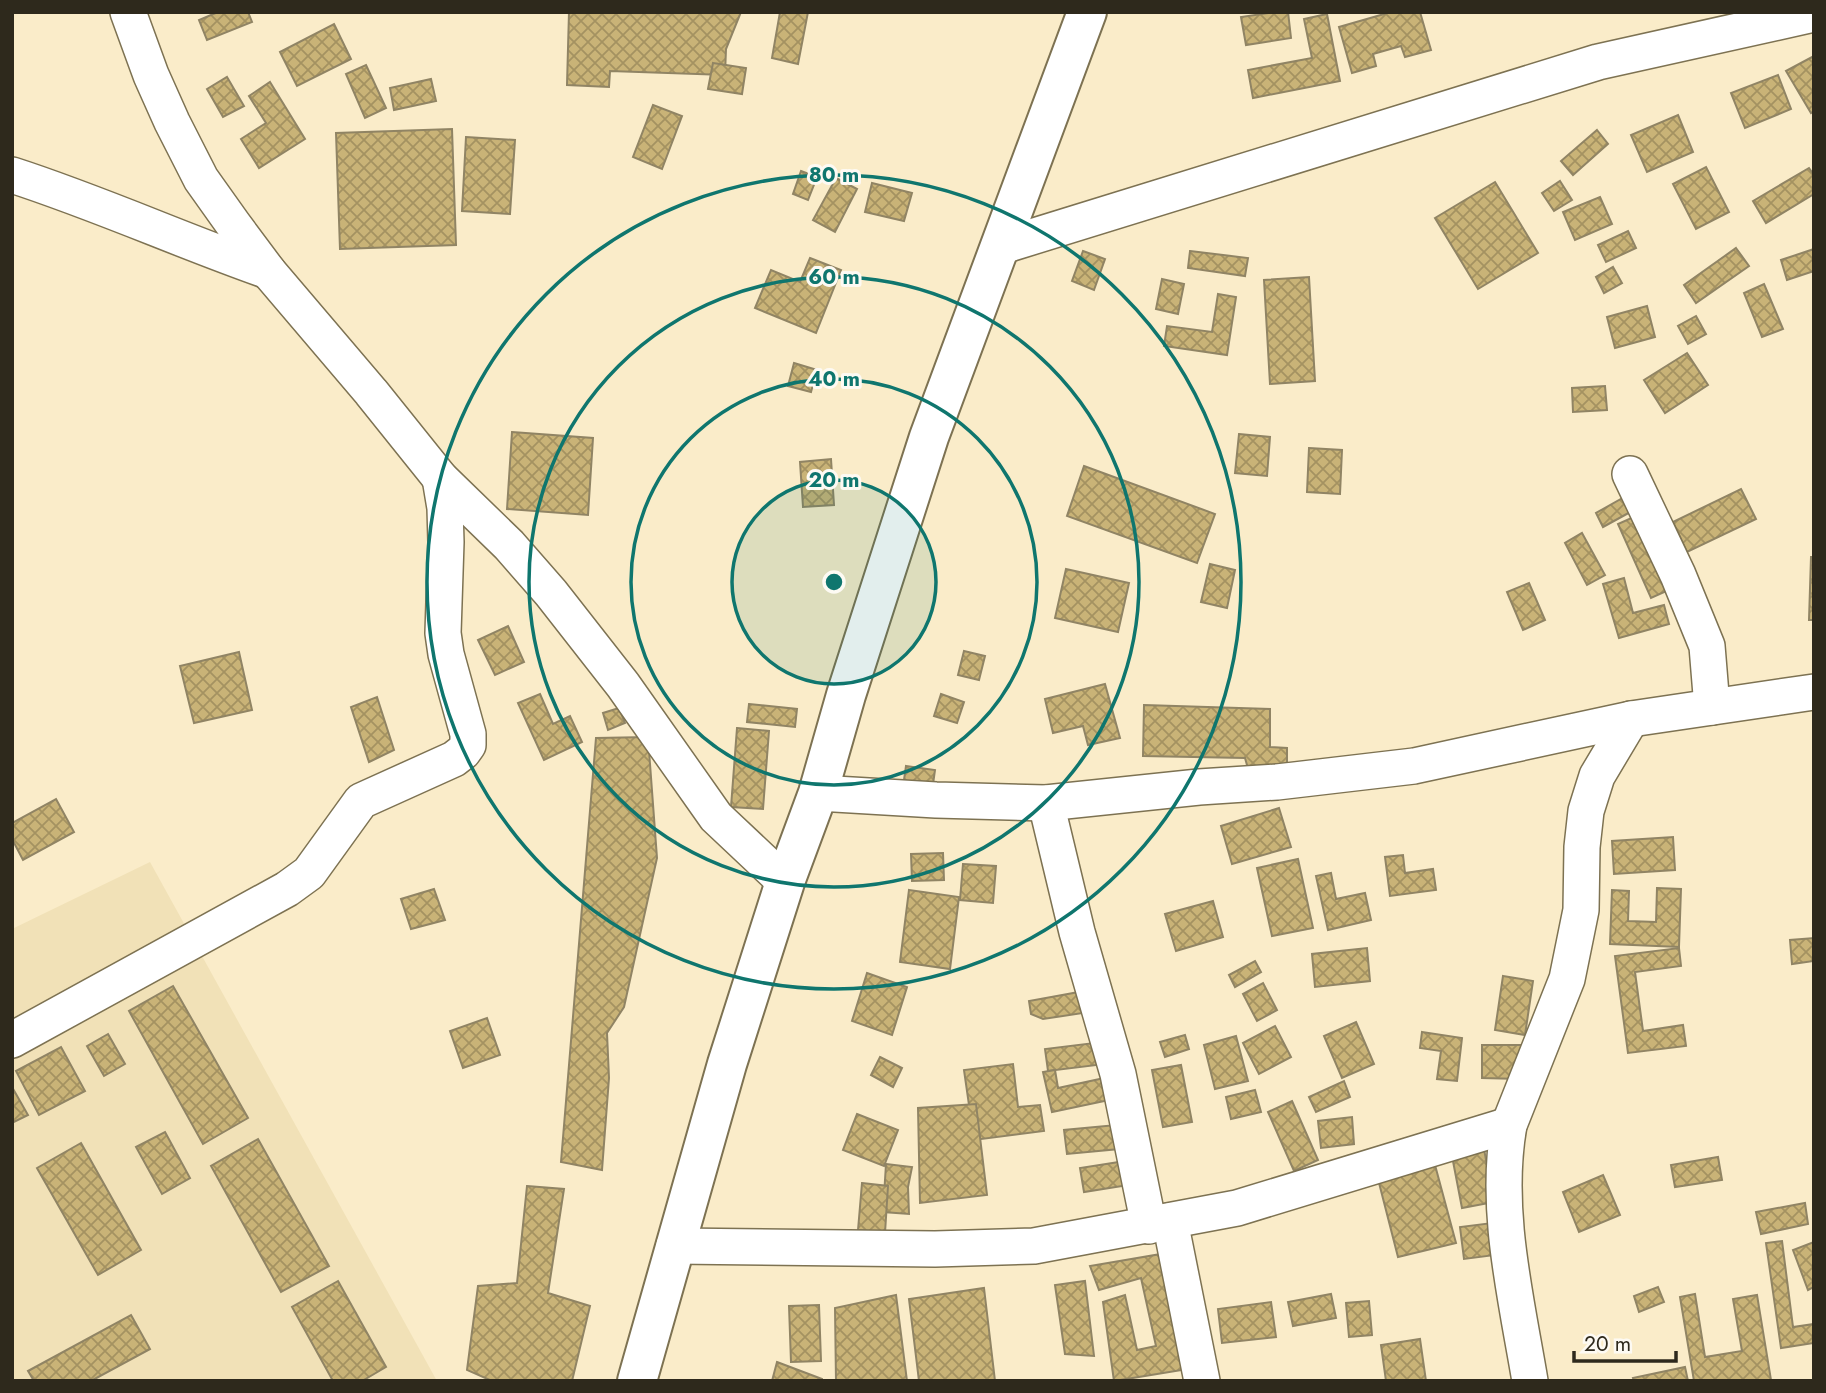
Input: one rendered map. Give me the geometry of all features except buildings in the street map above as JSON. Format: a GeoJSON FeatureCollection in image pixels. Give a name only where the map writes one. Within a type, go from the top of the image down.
{"type":"FeatureCollection","features":[{"type":"Feature","properties":{"kind":"main road"},"geometry":{"type":"LineString","coordinates":[[638,1381],[727,1064],[785,882],[818,793],[846,695],[929,437],[1087,12]]}},
{"type":"Feature","properties":{"kind":"street"},"geometry":{"type":"LineString","coordinates":[[128,12],[151,75],[201,178],[268,271],[372,392],[440,478],[509,545],[551,593],[623,685],[716,817],[785,882]]}},
{"type":"Feature","properties":{"kind":"street"},"geometry":{"type":"LineString","coordinates":[[999,247],[1598,62],[1814,14]]}},
{"type":"Feature","properties":{"kind":"street"},"geometry":{"type":"LineString","coordinates":[[12,174],[66,192],[198,246],[268,271]]}},
{"type":"Feature","properties":{"kind":"street"},"geometry":{"type":"LineString","coordinates":[[1630,474],[1678,575],[1707,646],[1712,707]]}},
{"type":"Feature","properties":{"kind":"street"},"geometry":{"type":"LineString","coordinates":[[12,1040],[287,889],[309,873],[361,801],[441,766],[463,752],[468,745],[468,734],[446,654],[443,633],[446,542],[445,508],[440,478]]}},
{"type":"Feature","properties":{"kind":"street"},"geometry":{"type":"LineString","coordinates":[[818,793],[1046,803],[1277,782],[1414,766],[1631,719],[1814,692]]}},
{"type":"Feature","properties":{"kind":"street"},"geometry":{"type":"LineString","coordinates":[[1530,1381],[1505,1216],[1505,1150],[1509,1125],[1567,979],[1581,910],[1581,847],[1586,811],[1597,776],[1631,719]]}},
{"type":"Feature","properties":{"kind":"street"},"geometry":{"type":"LineString","coordinates":[[1046,803],[1077,932],[1202,1381]]}},
{"type":"Feature","properties":{"kind":"street"},"geometry":{"type":"LineString","coordinates":[[674,1246],[935,1249],[1034,1246],[1237,1208],[1509,1125]]}},
{"type":"Feature","properties":{"kind":"shaded area"},"geometry":{"type":"Polygon","coordinates":[[[150,862],[437,1381],[12,1381],[12,929],[150,862]]]}}]}
